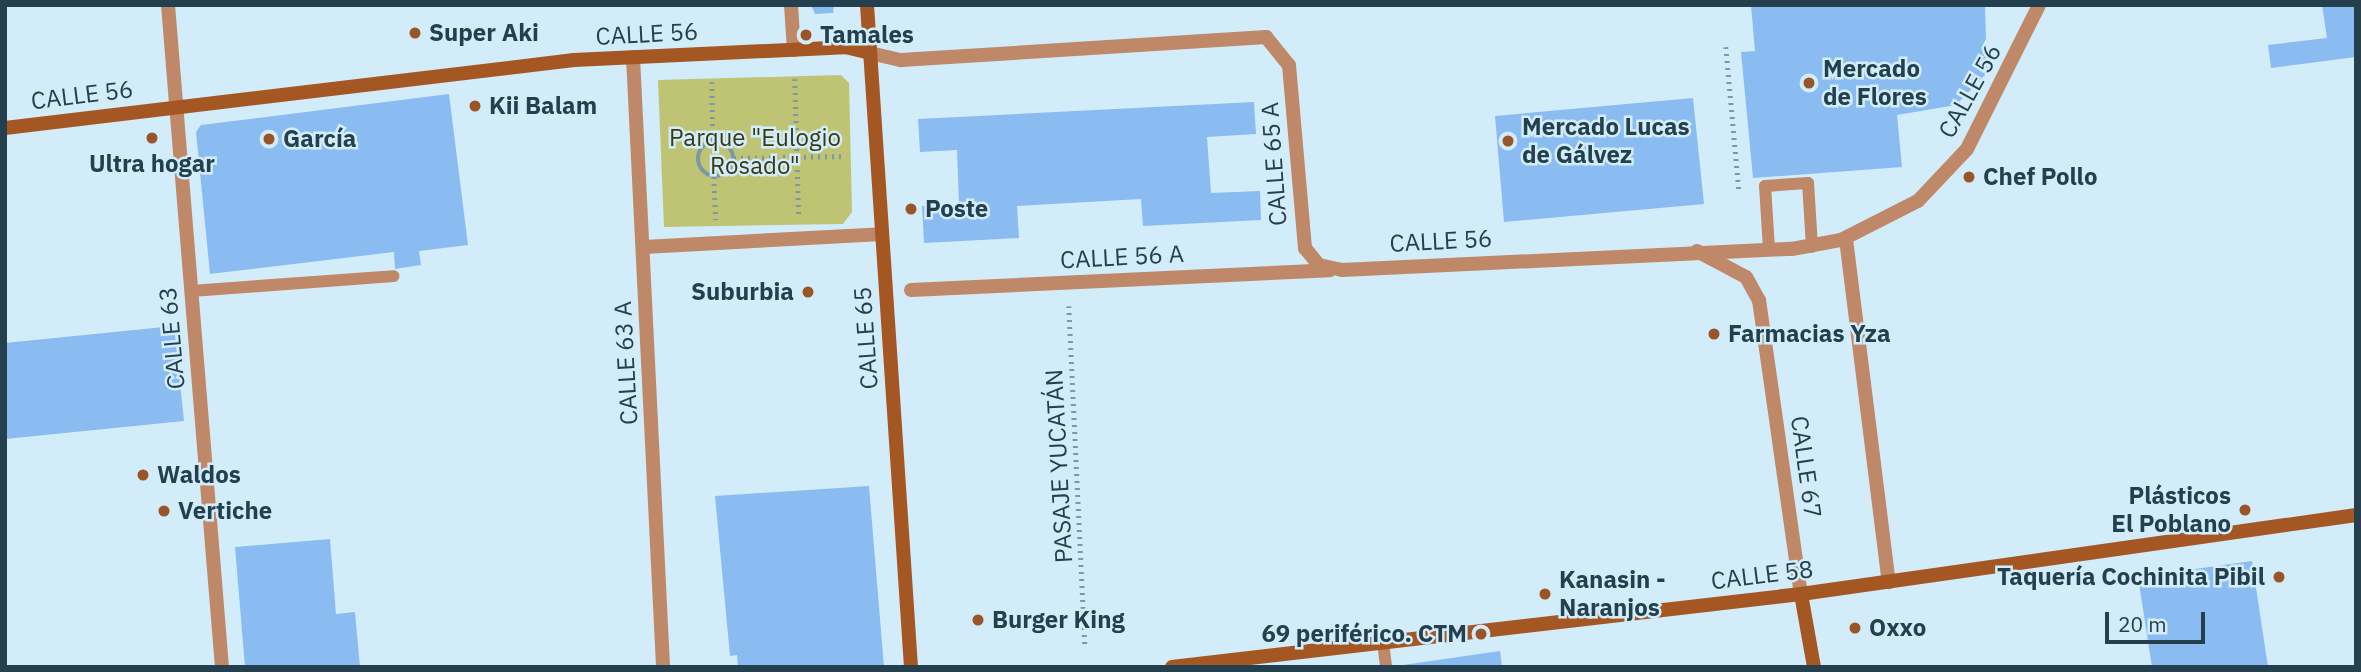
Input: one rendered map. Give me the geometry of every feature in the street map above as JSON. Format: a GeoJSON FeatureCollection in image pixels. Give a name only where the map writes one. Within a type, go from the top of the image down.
{"type":"FeatureCollection","features":[{"type":"Feature","properties":{"kind":"main road","name":"CALLE 65"},"geometry":{"type":"LineString","coordinates":[[867,5],[911,667]]}},
{"type":"Feature","properties":{"kind":"main road","name":"CALLE 56"},"geometry":{"type":"LineString","coordinates":[[5,128],[176,106],[633,57],[794,50],[870,53]]}},
{"type":"Feature","properties":{"kind":"main road","name":"CALLE 58"},"geometry":{"type":"LineString","coordinates":[[1172,667],[1801,594],[2356,515]]}},
{"type":"Feature","properties":{"kind":"main road","name":"CALLE 67"},"geometry":{"type":"LineString","coordinates":[[1801,594],[1814,667]]}},
{"type":"Feature","properties":{"kind":"street","name":"CALLE 63"},"geometry":{"type":"LineString","coordinates":[[168,5],[222,667]]}},
{"type":"Feature","properties":{"kind":"street"},"geometry":{"type":"LineString","coordinates":[[791,5],[794,50]]}},
{"type":"Feature","properties":{"kind":"street","name":"CALLE 56"},"geometry":{"type":"LineString","coordinates":[[1319,265],[1335,270],[1692,249],[1812,247],[1846,239],[1918,201],[1967,149],[2039,5]]}},
{"type":"Feature","properties":{"kind":"street","name":"CALLE 56"},"geometry":{"type":"LineString","coordinates":[[870,53],[901,60],[1233,34],[1266,37],[1286,54]]}},
{"type":"Feature","properties":{"kind":"street","name":"CALLE 65 A"},"geometry":{"type":"LineString","coordinates":[[1286,54],[1301,228],[1305,248],[1319,265]]}},
{"type":"Feature","properties":{"kind":"street","name":"CALLE 63 A"},"geometry":{"type":"LineString","coordinates":[[633,57],[663,667]]}},
{"type":"Feature","properties":{"kind":"street"},"geometry":{"type":"LineString","coordinates":[[644,247],[882,234]]}},
{"type":"Feature","properties":{"kind":"street"},"geometry":{"type":"LineString","coordinates":[[1846,239],[1889,582]]}},
{"type":"Feature","properties":{"kind":"street","name":"CALLE 67"},"geometry":{"type":"LineString","coordinates":[[1692,249],[1746,277],[1759,300],[1801,594]]}},
{"type":"Feature","properties":{"kind":"street","name":"CALLE 56 A"},"geometry":{"type":"LineString","coordinates":[[911,290],[1335,270]]}},
{"type":"Feature","properties":{"kind":"lane"},"geometry":{"type":"LineString","coordinates":[[1769,249],[1765,186],[1808,183],[1812,247]]}},
{"type":"Feature","properties":{"kind":"lane"},"geometry":{"type":"LineString","coordinates":[[191,291],[393,276]]}},
{"type":"Feature","properties":{"kind":"lane"},"geometry":{"type":"LineString","coordinates":[[1383,642],[1386,667]]}},
{"type":"Feature","properties":{"kind":"path"},"geometry":{"type":"LineString","coordinates":[[1726,47],[1740,199]]}},
{"type":"Feature","properties":{"kind":"path"},"geometry":{"type":"LineString","coordinates":[[795,79],[799,218]]}},
{"type":"Feature","properties":{"kind":"path"},"geometry":{"type":"LineString","coordinates":[[712,82],[713,140]]}},
{"type":"Feature","properties":{"kind":"path"},"geometry":{"type":"LineString","coordinates":[[714,177],[729,172],[734,158],[725,142],[713,140],[699,150],[697,162],[714,177],[716,221]]}},
{"type":"Feature","properties":{"kind":"path"},"geometry":{"type":"LineString","coordinates":[[734,158],[846,156]]}},
{"type":"Feature","properties":{"kind":"path","name":"PASAJE YUCATÁN"},"geometry":{"type":"LineString","coordinates":[[1068,282],[1085,648]]}},
{"type":"Feature","properties":{"kind":"green space","name":"Parque \"Eulogio Rosado\""},"geometry":{"type":"Polygon","coordinates":[[[841,75],[849,83],[852,212],[843,224],[664,227],[658,80],[841,75]]]}},
{"type":"Feature","properties":{"kind":"building"},"geometry":{"type":"Polygon","coordinates":[[[811,5],[834,5],[833,13],[815,14],[811,5]]]}},
{"type":"Feature","properties":{"kind":"building","name":"Mercado de Flores"},"geometry":{"type":"Polygon","coordinates":[[[1751,5],[1985,5],[1987,73],[1956,105],[1897,115],[1902,167],[1753,178],[1741,52],[1755,51],[1751,5]]]}},
{"type":"Feature","properties":{"kind":"building"},"geometry":{"type":"Polygon","coordinates":[[[2322,5],[2356,5],[2356,57],[2271,68],[2268,45],[2327,38],[2322,5]]]}},
{"type":"Feature","properties":{"kind":"building"},"geometry":{"type":"Polygon","coordinates":[[[449,94],[468,245],[419,251],[421,265],[395,269],[394,252],[210,274],[196,132],[201,125],[449,94]]]}},
{"type":"Feature","properties":{"kind":"building"},"geometry":{"type":"Polygon","coordinates":[[[1693,98],[1704,204],[1504,222],[1495,116],[1693,98]]]}},
{"type":"Feature","properties":{"kind":"building"},"geometry":{"type":"Polygon","coordinates":[[[1254,102],[1256,134],[1207,137],[1211,193],[1260,191],[1261,220],[1143,226],[1141,199],[1017,206],[1019,238],[924,243],[922,206],[959,204],[957,150],[920,152],[918,119],[1254,102]]]}},
{"type":"Feature","properties":{"kind":"building"},"geometry":{"type":"Polygon","coordinates":[[[174,326],[184,421],[5,439],[5,343],[174,326]]]}},
{"type":"Feature","properties":{"kind":"building"},"geometry":{"type":"Polygon","coordinates":[[[869,486],[884,667],[738,667],[737,655],[730,656],[715,496],[869,486]]]}},
{"type":"Feature","properties":{"kind":"building"},"geometry":{"type":"Polygon","coordinates":[[[330,539],[336,614],[355,612],[360,667],[245,667],[235,547],[330,539]]]}},
{"type":"Feature","properties":{"kind":"building"},"geometry":{"type":"Polygon","coordinates":[[[2252,561],[2268,667],[2152,667],[2138,577],[2252,561]]]}},
{"type":"Feature","properties":{"kind":"building"},"geometry":{"type":"Polygon","coordinates":[[[1500,651],[1502,667],[1403,667],[1403,665],[1500,651]]]}},
{"type":"Feature","properties":{"kind":"place","name":"Super Aki"},"geometry":{"type":"Point","coordinates":[415,33]}},
{"type":"Feature","properties":{"kind":"place","name":"Tamales"},"geometry":{"type":"Point","coordinates":[806,35]}},
{"type":"Feature","properties":{"kind":"place","name":"Mercado de Flores"},"geometry":{"type":"Point","coordinates":[1809,83]}},
{"type":"Feature","properties":{"kind":"place","name":"Kii Balam"},"geometry":{"type":"Point","coordinates":[475,106]}},
{"type":"Feature","properties":{"kind":"place","name":"Ultra hogar"},"geometry":{"type":"Point","coordinates":[152,138]}},
{"type":"Feature","properties":{"kind":"place","name":"García"},"geometry":{"type":"Point","coordinates":[269,139]}},
{"type":"Feature","properties":{"kind":"place","name":"Mercado Lucas de Gálvez"},"geometry":{"type":"Point","coordinates":[1508,141]}},
{"type":"Feature","properties":{"kind":"place","name":"Chef Pollo"},"geometry":{"type":"Point","coordinates":[1969,177]}},
{"type":"Feature","properties":{"kind":"place","name":"Poste"},"geometry":{"type":"Point","coordinates":[911,209]}},
{"type":"Feature","properties":{"kind":"place","name":"Suburbia"},"geometry":{"type":"Point","coordinates":[808,292]}},
{"type":"Feature","properties":{"kind":"place","name":"Farmacias Yza"},"geometry":{"type":"Point","coordinates":[1714,334]}},
{"type":"Feature","properties":{"kind":"place","name":"Waldos"},"geometry":{"type":"Point","coordinates":[143,475]}},
{"type":"Feature","properties":{"kind":"place","name":"Plásticos El Poblano"},"geometry":{"type":"Point","coordinates":[2245,510]}},
{"type":"Feature","properties":{"kind":"place","name":"Vertiche"},"geometry":{"type":"Point","coordinates":[164,511]}},
{"type":"Feature","properties":{"kind":"place","name":"Taquería Cochinita Pibil"},"geometry":{"type":"Point","coordinates":[2279,577]}},
{"type":"Feature","properties":{"kind":"place","name":"Kanasin - Naranjos"},"geometry":{"type":"Point","coordinates":[1545,594]}},
{"type":"Feature","properties":{"kind":"place","name":"Burger King"},"geometry":{"type":"Point","coordinates":[978,620]}},
{"type":"Feature","properties":{"kind":"place","name":"Oxxo"},"geometry":{"type":"Point","coordinates":[1855,628]}},
{"type":"Feature","properties":{"kind":"place","name":"69 periférico. CTM"},"geometry":{"type":"Point","coordinates":[1481,634]}}]}
